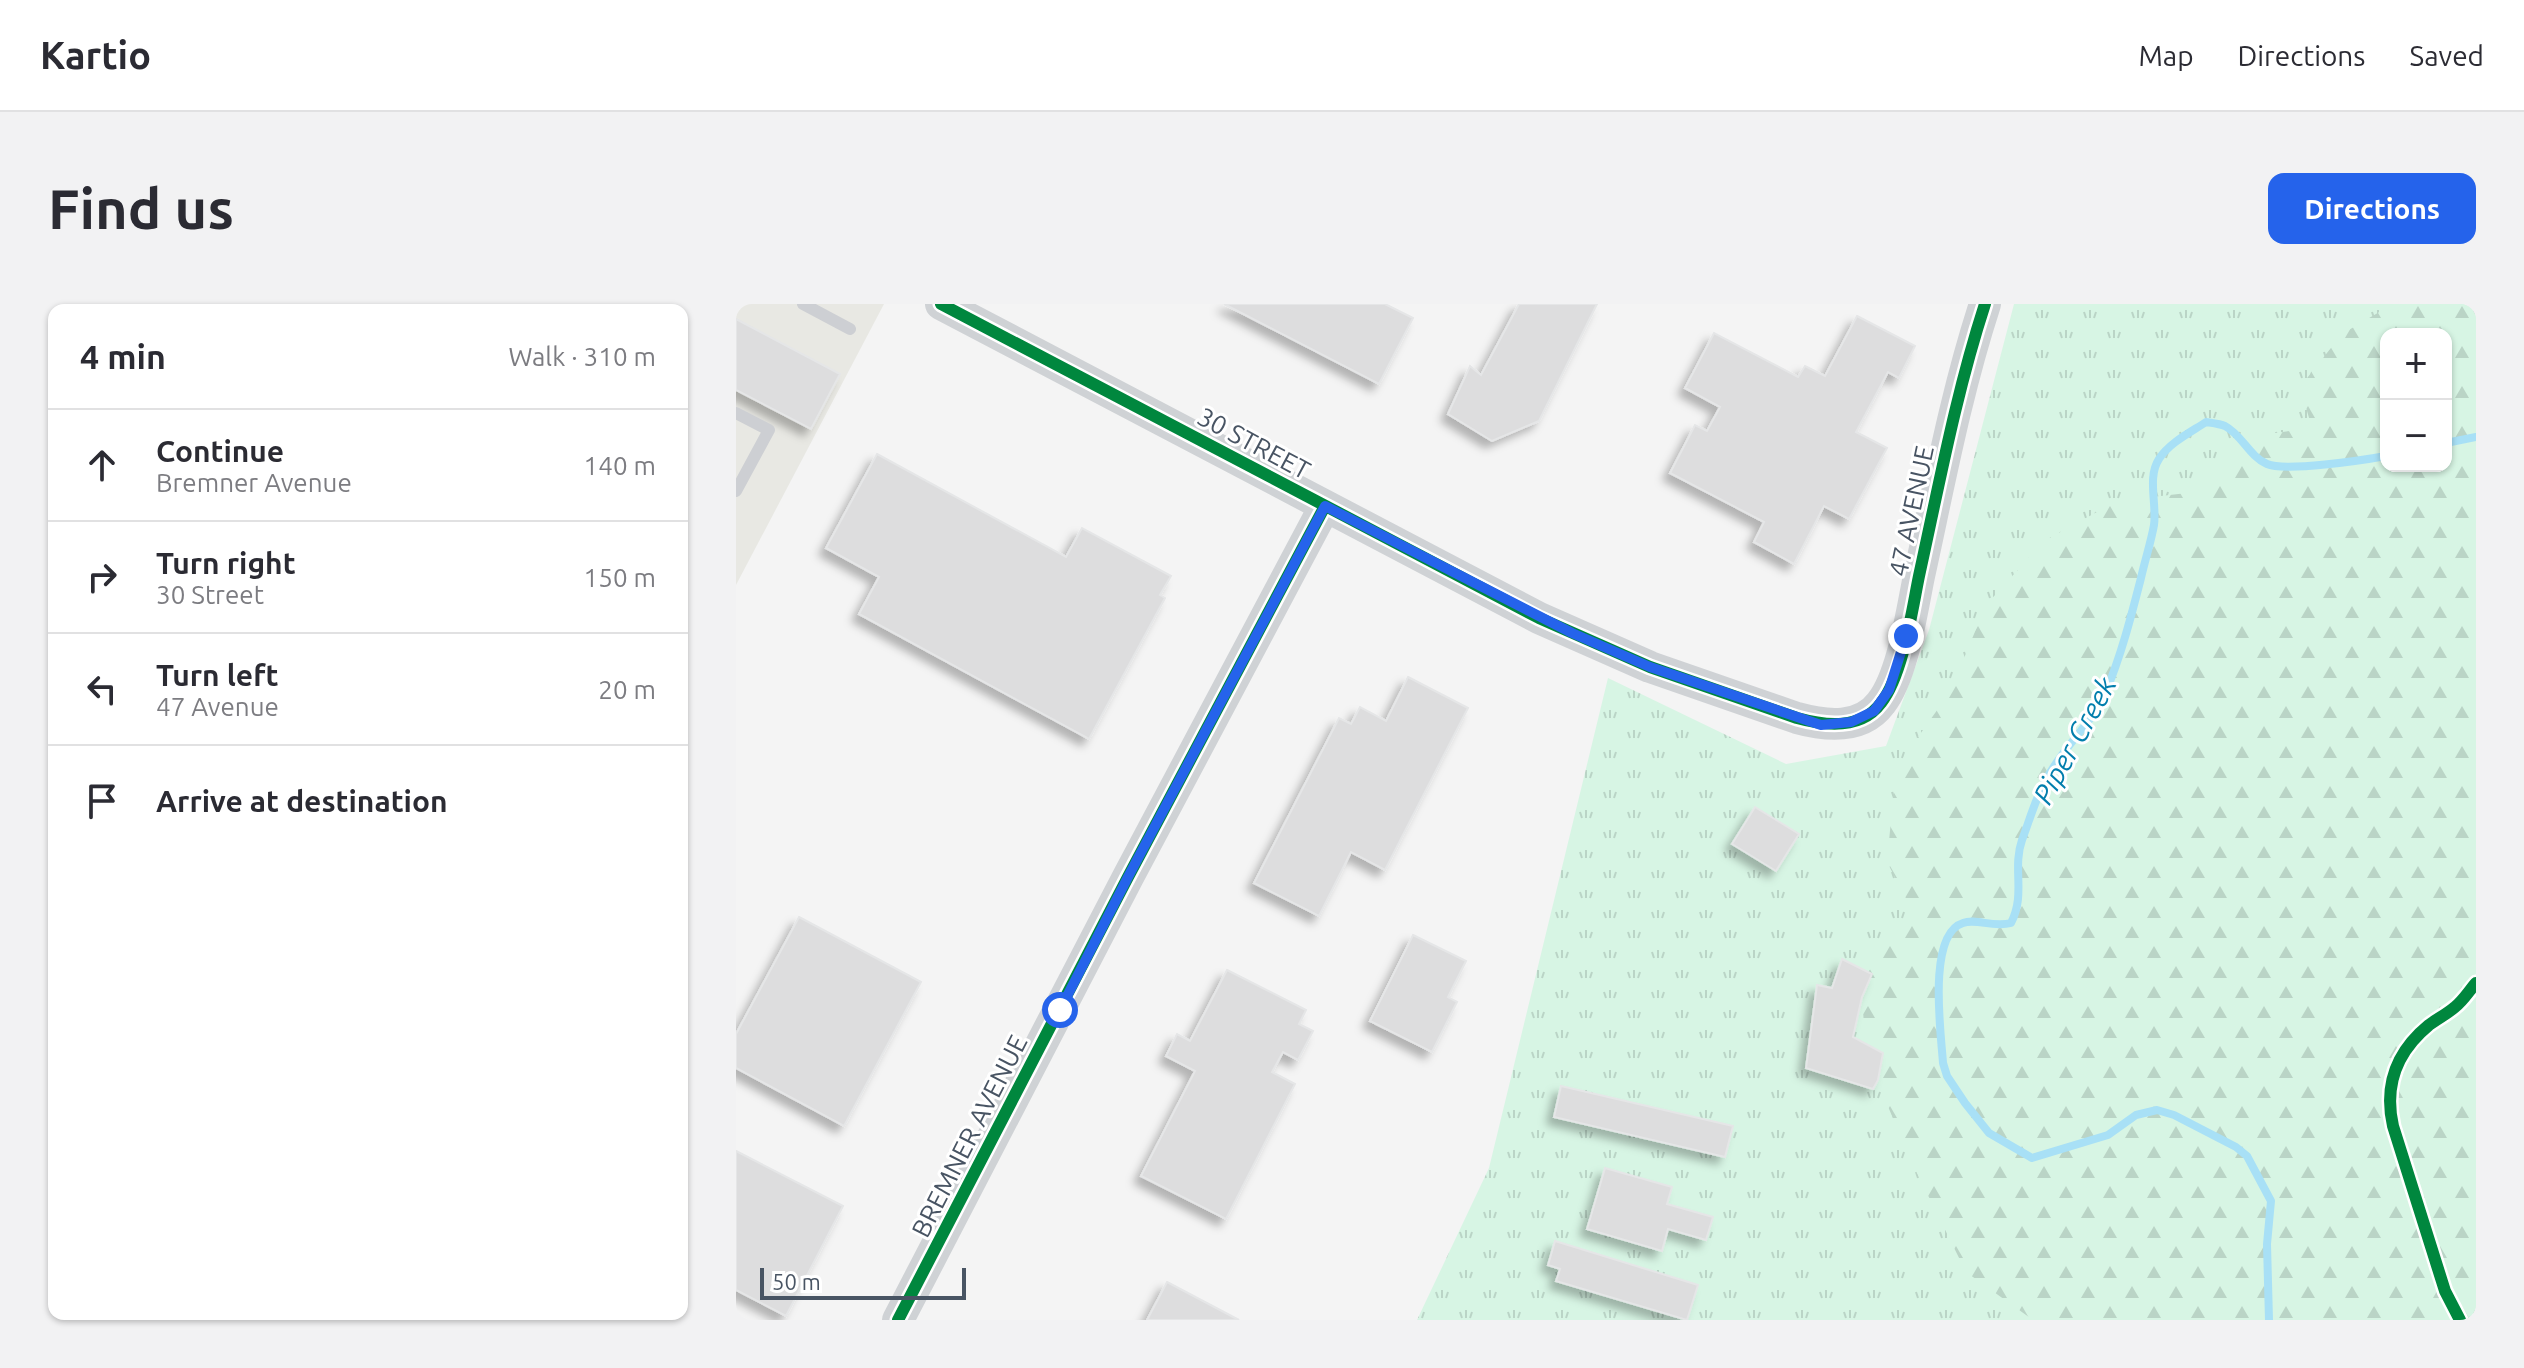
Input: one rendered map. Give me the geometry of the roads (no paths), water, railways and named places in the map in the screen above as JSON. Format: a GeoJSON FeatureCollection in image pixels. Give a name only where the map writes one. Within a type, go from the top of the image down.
{"type":"FeatureCollection","features":[{"type":"Feature","properties":{"kind":"street","name":"30 STREET"},"geometry":{"type":"LineString","coordinates":[[941,304],[1539,618],[1650,667],[1821,725],[1838,725],[1863,718]]}},
{"type":"Feature","properties":{"kind":"street","name":"47 AVENUE"},"geometry":{"type":"LineString","coordinates":[[1863,718],[1882,703],[1906,636],[1961,385],[1985,304]]}},
{"type":"Feature","properties":{"kind":"street","name":"BREMNER AVENUE"},"geometry":{"type":"LineString","coordinates":[[898,1320],[1325,506]]}},
{"type":"Feature","properties":{"kind":"lane"},"geometry":{"type":"LineString","coordinates":[[803,304],[850,329]]}},
{"type":"Feature","properties":{"kind":"lane"},"geometry":{"type":"LineString","coordinates":[[736,413],[769,430],[737,486]]}},
{"type":"Feature","properties":{"kind":"waterway","name":"Piper Creek"},"geometry":{"type":"LineString","coordinates":[[2269,1320],[2267,1244],[2271,1201],[2247,1156],[2236,1147],[2174,1115],[2157,1110],[2136,1115],[2108,1135],[2032,1158],[1989,1133],[1947,1076],[1943,1063],[1940,964],[1944,945],[1952,931],[1963,923],[2011,923],[2018,902],[2019,851],[2035,803],[2053,768],[2100,704],[2121,651],[2153,531],[2155,466],[2163,453],[2206,422],[2225,426],[2261,460],[2276,466],[2380,457]]}},
{"type":"Feature","properties":{"kind":"waterway","name":"Piper Creek"},"geometry":{"type":"LineString","coordinates":[[2452,442],[2476,437]]}}]}
